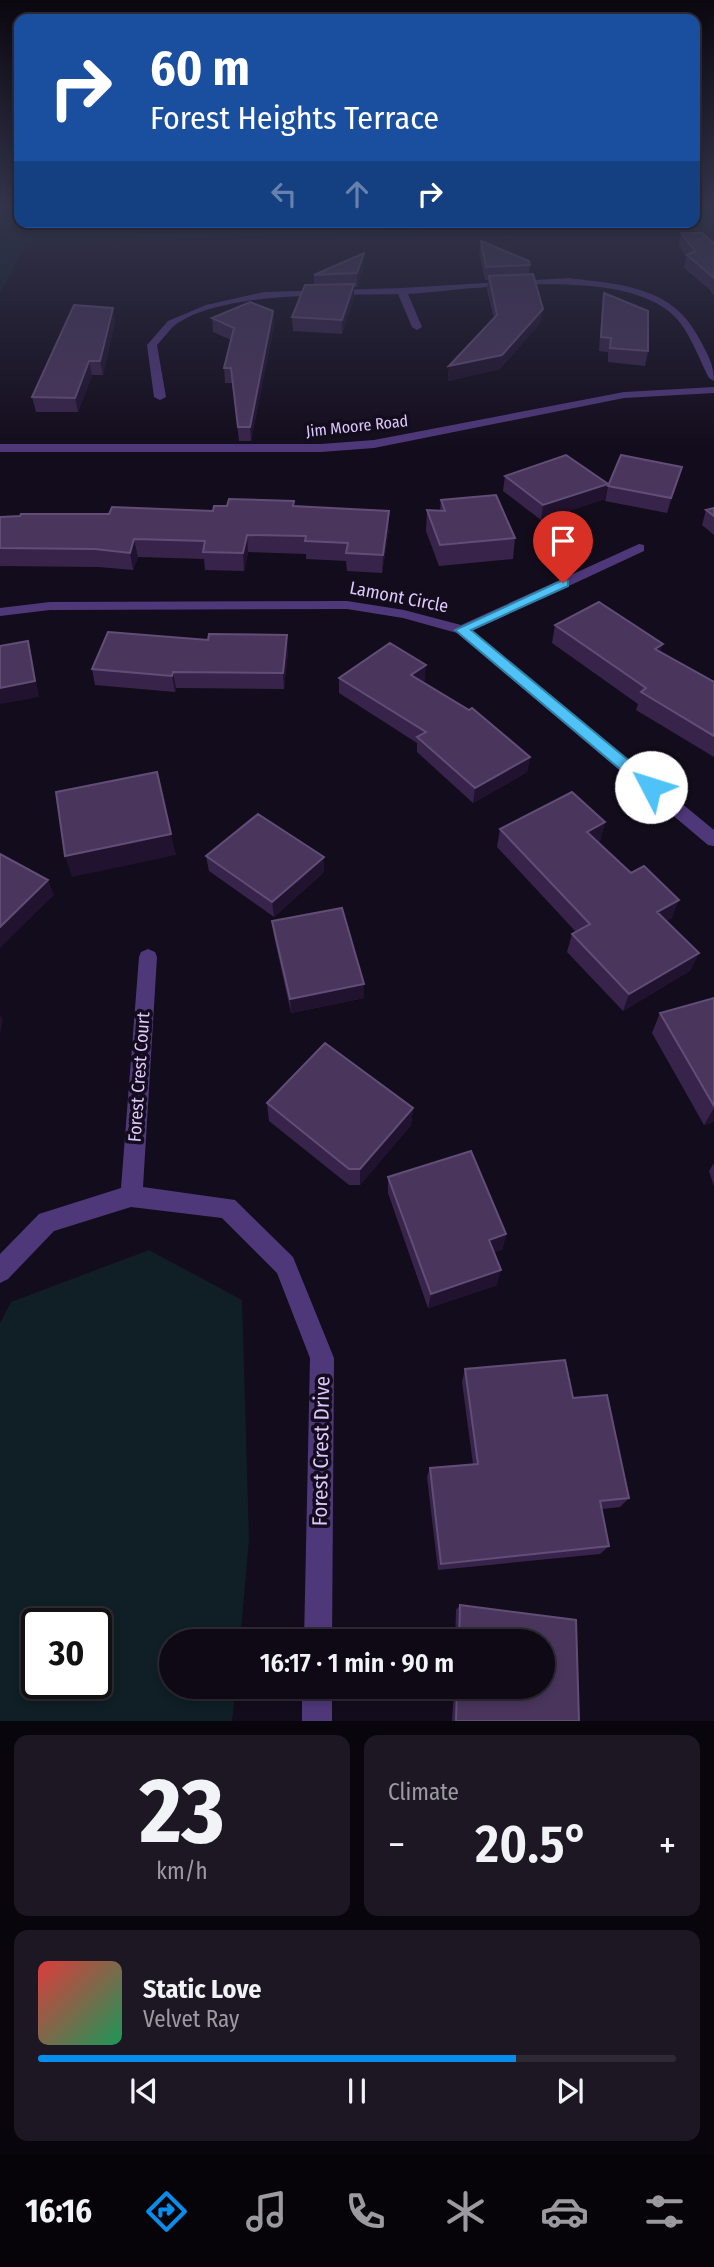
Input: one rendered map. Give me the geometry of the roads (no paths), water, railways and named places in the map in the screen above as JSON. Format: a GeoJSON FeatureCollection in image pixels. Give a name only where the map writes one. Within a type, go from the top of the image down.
{"type":"FeatureCollection","features":[{"type":"Feature","properties":{"kind":"street"},"geometry":{"type":"LineString","coordinates":[[160,397],[152,345],[172,323],[209,307],[264,295],[458,288]]}},
{"type":"Feature","properties":{"kind":"street"},"geometry":{"type":"LineString","coordinates":[[624,288],[637,290],[671,308],[690,330],[714,378]]}},
{"type":"Feature","properties":{"kind":"street"},"geometry":{"type":"LineString","coordinates":[[402,292],[417,327]]}},
{"type":"Feature","properties":{"kind":"street","name":"Jim Moore Road"},"geometry":{"type":"LineString","coordinates":[[0,448],[294,448],[361,445],[624,395],[714,390]]}},
{"type":"Feature","properties":{"kind":"street"},"geometry":{"type":"LineString","coordinates":[[462,630],[639,548]]}},
{"type":"Feature","properties":{"kind":"street","name":"Lamont Circle"},"geometry":{"type":"LineString","coordinates":[[0,612],[50,606],[347,606],[404,614],[462,630],[714,840]]}},
{"type":"Feature","properties":{"kind":"street","name":"Forest Crest Court"},"geometry":{"type":"LineString","coordinates":[[131,1196],[148,957]]}},
{"type":"Feature","properties":{"kind":"street","name":"Forest Crest Drive"},"geometry":{"type":"LineString","coordinates":[[0,1271],[47,1222],[131,1196],[227,1208],[285,1265],[322,1358],[318,1629]]}},
{"type":"Feature","properties":{"kind":"street"},"geometry":{"type":"LineString","coordinates":[[317,1699],[317,1721]]}}]}
